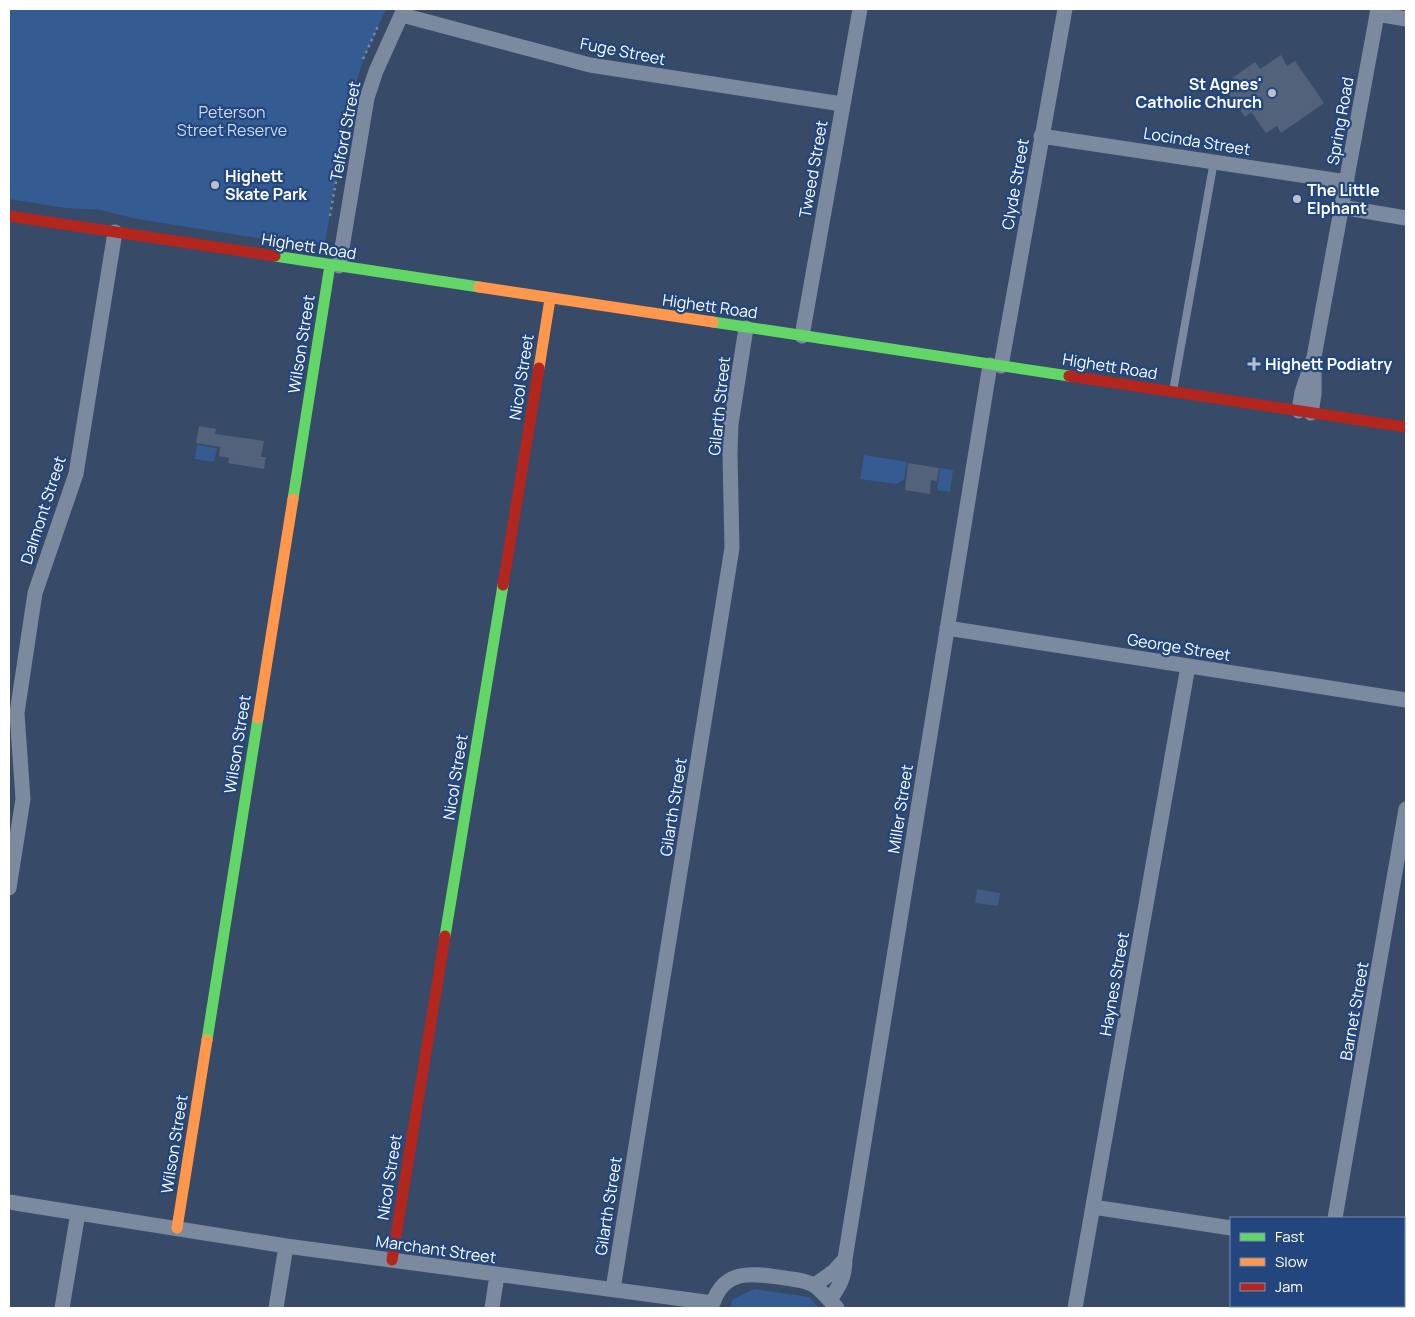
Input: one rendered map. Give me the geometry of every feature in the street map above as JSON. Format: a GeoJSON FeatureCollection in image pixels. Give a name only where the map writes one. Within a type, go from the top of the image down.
{"type":"FeatureCollection","features":[{"type":"Feature","properties":{"kind":"street","name":"Tweed Street"},"geometry":{"type":"LineString","coordinates":[[802,336],[860,9]]}},
{"type":"Feature","properties":{"kind":"street","name":"Clyde Street"},"geometry":{"type":"LineString","coordinates":[[996,366],[1064,9]]}},
{"type":"Feature","properties":{"kind":"street","name":"Fuge Street"},"geometry":{"type":"LineString","coordinates":[[403,12],[590,65],[842,104]]}},
{"type":"Feature","properties":{"kind":"street","name":"Telford Street"},"geometry":{"type":"LineString","coordinates":[[334,266],[367,98],[376,71],[403,12]]}},
{"type":"Feature","properties":{"kind":"street"},"geometry":{"type":"LineString","coordinates":[[1378,12],[1406,19]]}},
{"type":"Feature","properties":{"kind":"street","name":"Spring Road"},"geometry":{"type":"LineString","coordinates":[[1305,412],[1315,377],[1314,357],[1378,12]]}},
{"type":"Feature","properties":{"kind":"street","name":"Locinda Street"},"geometry":{"type":"LineString","coordinates":[[1041,136],[1346,182]]}},
{"type":"Feature","properties":{"kind":"street"},"geometry":{"type":"LineString","coordinates":[[1341,207],[1406,218]]}},
{"type":"Feature","properties":{"kind":"street","name":"Highett Road"},"geometry":{"type":"LineString","coordinates":[[9,216],[1406,427]]}},
{"type":"Feature","properties":{"kind":"street","name":"Dalmont Street"},"geometry":{"type":"LineString","coordinates":[[9,888],[23,799],[17,713],[36,593],[76,474],[115,232]]}},
{"type":"Feature","properties":{"kind":"street","name":"Wilson Street"},"geometry":{"type":"LineString","coordinates":[[177,1228],[334,266]]}},
{"type":"Feature","properties":{"kind":"street","name":"Nicol Street"},"geometry":{"type":"LineString","coordinates":[[392,1260],[550,299]]}},
{"type":"Feature","properties":{"kind":"street","name":"Gilarth Street"},"geometry":{"type":"LineString","coordinates":[[613,1289],[732,548],[731,424],[746,328]]}},
{"type":"Feature","properties":{"kind":"street","name":"Miller Street"},"geometry":{"type":"LineString","coordinates":[[833,1304],[845,1271],[845,1259],[947,628],[996,366]]}},
{"type":"Feature","properties":{"kind":"street","name":"George Street"},"geometry":{"type":"LineString","coordinates":[[947,628],[1406,700]]}},
{"type":"Feature","properties":{"kind":"street","name":"Haynes Street"},"geometry":{"type":"LineString","coordinates":[[1075,1308],[1188,666]]}},
{"type":"Feature","properties":{"kind":"street","name":"Barnet Street"},"geometry":{"type":"LineString","coordinates":[[1335,1217],[1406,810]]}},
{"type":"Feature","properties":{"kind":"street","name":"Marchant Street"},"geometry":{"type":"LineString","coordinates":[[9,1202],[286,1246],[613,1289],[712,1306],[716,1294],[725,1283],[735,1277],[753,1274],[805,1281],[815,1286],[833,1304]]}},
{"type":"Feature","properties":{"kind":"street"},"geometry":{"type":"LineString","coordinates":[[1093,1207],[1230,1228]]}},
{"type":"Feature","properties":{"kind":"street"},"geometry":{"type":"LineString","coordinates":[[62,1308],[78,1213]]}},
{"type":"Feature","properties":{"kind":"street"},"geometry":{"type":"LineString","coordinates":[[276,1308],[286,1246]]}},
{"type":"Feature","properties":{"kind":"street"},"geometry":{"type":"LineString","coordinates":[[815,1286],[834,1271],[845,1259]]}},
{"type":"Feature","properties":{"kind":"street"},"geometry":{"type":"LineString","coordinates":[[492,1308],[497,1275]]}},
{"type":"Feature","properties":{"kind":"lane"},"geometry":{"type":"LineString","coordinates":[[1172,392],[1214,162]]}},
{"type":"Feature","properties":{"kind":"green space","name":"Peterson Street Reserve"},"geometry":{"type":"Polygon","coordinates":[[[9,9],[386,9],[363,60],[346,117],[325,243],[289,243],[137,219],[101,210],[65,208],[9,199],[9,9]]]}},
{"type":"Feature","properties":{"kind":"green space"},"geometry":{"type":"Polygon","coordinates":[[[197,445],[217,448],[214,462],[195,459],[197,445]]]}},
{"type":"Feature","properties":{"kind":"green space"},"geometry":{"type":"Polygon","coordinates":[[[864,455],[907,462],[904,480],[896,484],[860,479],[864,455]]]}},
{"type":"Feature","properties":{"kind":"green space"},"geometry":{"type":"Polygon","coordinates":[[[940,468],[953,470],[950,492],[937,490],[940,468]]]}},
{"type":"Feature","properties":{"kind":"green space"},"geometry":{"type":"Polygon","coordinates":[[[754,1289],[809,1297],[819,1308],[731,1308],[732,1300],[754,1289]]]}},
{"type":"Feature","properties":{"kind":"shaded area"},"geometry":{"type":"Polygon","coordinates":[[[977,889],[1000,893],[998,906],[975,903],[977,889]]]}},
{"type":"Feature","properties":{"kind":"building","name":"St Agnes' Catholic Church"},"geometry":{"type":"Polygon","coordinates":[[[1281,55],[1287,66],[1295,61],[1324,103],[1281,133],[1277,126],[1266,133],[1251,112],[1245,117],[1223,85],[1255,62],[1260,69],[1281,55]]]}},
{"type":"Feature","properties":{"kind":"building"},"geometry":{"type":"Polygon","coordinates":[[[199,426],[216,429],[215,434],[264,441],[261,457],[266,457],[264,469],[228,463],[229,458],[219,456],[220,447],[196,443],[199,426]]]}},
{"type":"Feature","properties":{"kind":"building"},"geometry":{"type":"Polygon","coordinates":[[[908,463],[939,468],[937,481],[931,480],[930,494],[905,490],[908,463]]]}},
{"type":"Feature","properties":{"kind":"traffic: fast"},"geometry":{"type":"LineString","coordinates":[[275,256],[479,287]]}},
{"type":"Feature","properties":{"kind":"traffic: fast"},"geometry":{"type":"LineString","coordinates":[[293,499],[330,265]]}},
{"type":"Feature","properties":{"kind":"traffic: fast"},"geometry":{"type":"LineString","coordinates":[[713,322],[1069,376]]}},
{"type":"Feature","properties":{"kind":"traffic: fast"},"geometry":{"type":"LineString","coordinates":[[445,936],[503,585]]}},
{"type":"Feature","properties":{"kind":"traffic: fast"},"geometry":{"type":"LineString","coordinates":[[207,1040],[258,718]]}},
{"type":"Feature","properties":{"kind":"traffic: slow"},"geometry":{"type":"LineString","coordinates":[[479,287],[713,322]]}},
{"type":"Feature","properties":{"kind":"traffic: slow"},"geometry":{"type":"LineString","coordinates":[[539,368],[550,299]]}},
{"type":"Feature","properties":{"kind":"traffic: slow"},"geometry":{"type":"LineString","coordinates":[[258,718],[293,499]]}},
{"type":"Feature","properties":{"kind":"traffic: slow"},"geometry":{"type":"LineString","coordinates":[[177,1228],[207,1040]]}},
{"type":"Feature","properties":{"kind":"traffic: jam"},"geometry":{"type":"LineString","coordinates":[[9,216],[275,256]]}},
{"type":"Feature","properties":{"kind":"traffic: jam"},"geometry":{"type":"LineString","coordinates":[[503,585],[539,368]]}},
{"type":"Feature","properties":{"kind":"traffic: jam"},"geometry":{"type":"LineString","coordinates":[[1069,376],[1406,427]]}},
{"type":"Feature","properties":{"kind":"traffic: jam"},"geometry":{"type":"LineString","coordinates":[[392,1260],[445,936]]}},
{"type":"Feature","properties":{"kind":"place","name":"St Agnes' Catholic Church"},"geometry":{"type":"Point","coordinates":[1272,93]}},
{"type":"Feature","properties":{"kind":"place","name":"Highett Skate Park"},"geometry":{"type":"Point","coordinates":[215,185]}},
{"type":"Feature","properties":{"kind":"place","name":"The Little Elphant"},"geometry":{"type":"Point","coordinates":[1297,199]}},
{"type":"Feature","properties":{"kind":"place","name":"Highett Podiatry"},"geometry":{"type":"Point","coordinates":[1254,364]}}]}
